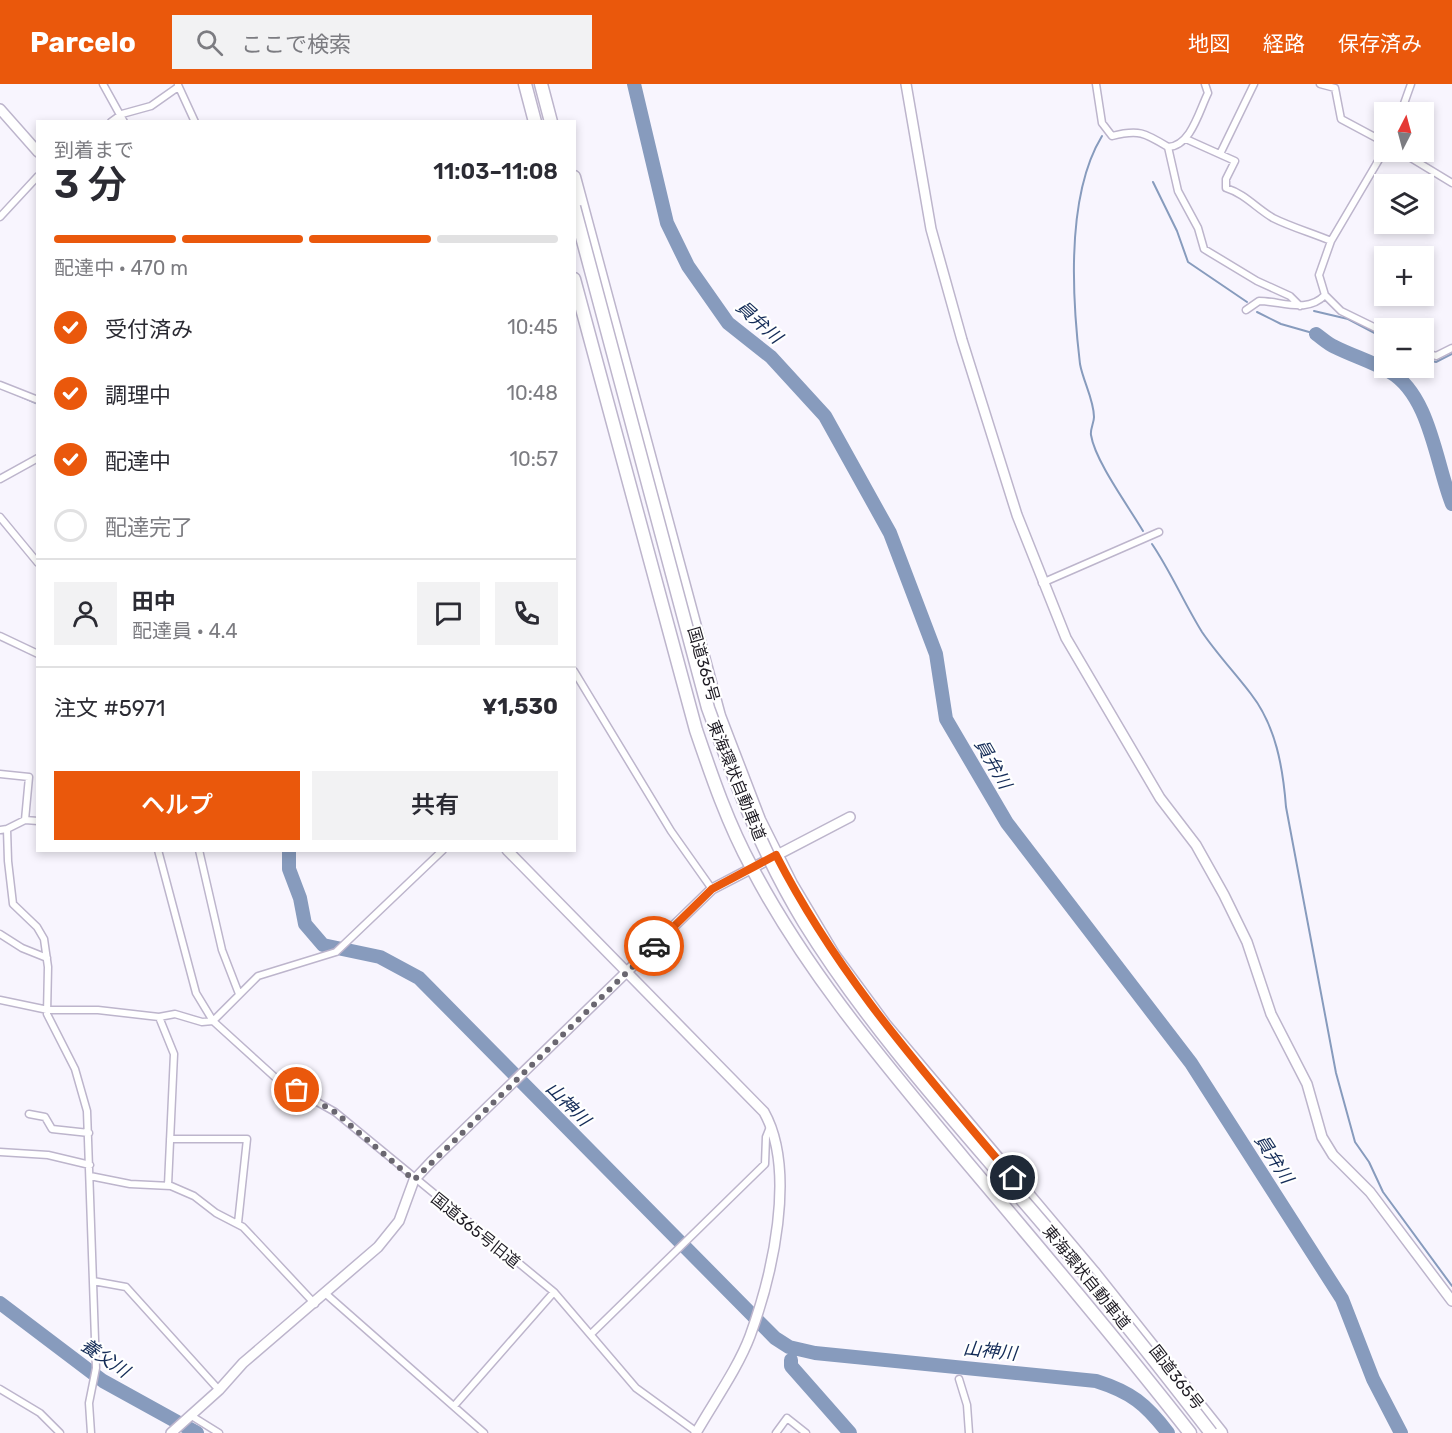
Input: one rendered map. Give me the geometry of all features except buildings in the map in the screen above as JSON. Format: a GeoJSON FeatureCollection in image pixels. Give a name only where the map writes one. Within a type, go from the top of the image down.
{"type":"FeatureCollection","features":[{"type":"Feature","properties":{"kind":"highway"},"geometry":{"type":"LineString","coordinates":[[525,84],[534,120]]}},
{"type":"Feature","properties":{"kind":"highway"},"geometry":{"type":"LineString","coordinates":[[542,84],[551,120]]}},
{"type":"Feature","properties":{"kind":"highway"},"geometry":{"type":"LineString","coordinates":[[550,84],[559,120]]}},
{"type":"Feature","properties":{"kind":"highway","name":"国道365号"},"geometry":{"type":"LineString","coordinates":[[576,184],[716,705],[746,790],[776,855],[822,937],[884,1024],[1093,1272],[1221,1433]]}},
{"type":"Feature","properties":{"kind":"highway","name":"東海環状自動車道"},"geometry":{"type":"LineString","coordinates":[[576,214],[708,708],[739,790],[778,876],[829,961],[872,1022],[1085,1272],[1211,1433]]}},
{"type":"Feature","properties":{"kind":"highway","name":"国道365号"},"geometry":{"type":"LineString","coordinates":[[576,286],[696,730],[715,785],[751,867],[793,940],[875,1052],[1071,1286],[1190,1433]]}},
{"type":"Feature","properties":{"kind":"street"},"geometry":{"type":"LineString","coordinates":[[103,84],[124,120]]}},
{"type":"Feature","properties":{"kind":"street"},"geometry":{"type":"LineString","coordinates":[[906,84],[934,240],[999,459],[1042,583],[1066,638],[1160,798],[1196,845],[1224,895],[1247,942],[1270,1014],[1307,1084],[1322,1137],[1333,1155],[1370,1192],[1452,1301]]}},
{"type":"Feature","properties":{"kind":"street"},"geometry":{"type":"LineString","coordinates":[[1096,84],[1102,123],[1112,136],[1128,132],[1146,133],[1168,147],[1178,145],[1186,139],[1208,93],[1205,84]]}},
{"type":"Feature","properties":{"kind":"street"},"geometry":{"type":"LineString","coordinates":[[1220,154],[1254,84]]}},
{"type":"Feature","properties":{"kind":"street"},"geometry":{"type":"LineString","coordinates":[[1320,84],[1336,86],[1341,119],[1374,137]]}},
{"type":"Feature","properties":{"kind":"street"},"geometry":{"type":"LineString","coordinates":[[1405,102],[1411,84]]}},
{"type":"Feature","properties":{"kind":"street"},"geometry":{"type":"LineString","coordinates":[[114,120],[122,114],[151,106],[178,86],[194,120]]}},
{"type":"Feature","properties":{"kind":"street"},"geometry":{"type":"LineString","coordinates":[[0,109],[36,150]]}},
{"type":"Feature","properties":{"kind":"street"},"geometry":{"type":"LineString","coordinates":[[1186,139],[1235,161],[1226,179],[1226,188],[1243,194],[1250,204],[1275,219],[1331,241]]}},
{"type":"Feature","properties":{"kind":"street"},"geometry":{"type":"LineString","coordinates":[[1168,147],[1178,191],[1198,228],[1204,249],[1257,281],[1290,296],[1300,306]]}},
{"type":"Feature","properties":{"kind":"street"},"geometry":{"type":"LineString","coordinates":[[1374,327],[1341,311],[1325,295],[1319,275],[1331,241],[1378,162]]}},
{"type":"Feature","properties":{"kind":"street"},"geometry":{"type":"LineString","coordinates":[[1417,162],[1452,183]]}},
{"type":"Feature","properties":{"kind":"street"},"geometry":{"type":"LineString","coordinates":[[0,217],[36,178]]}},
{"type":"Feature","properties":{"kind":"street"},"geometry":{"type":"LineString","coordinates":[[1246,310],[1259,301],[1300,306],[1316,302],[1325,295]]}},
{"type":"Feature","properties":{"kind":"street"},"geometry":{"type":"LineString","coordinates":[[1434,355],[1452,348]]}},
{"type":"Feature","properties":{"kind":"street"},"geometry":{"type":"LineString","coordinates":[[0,384],[36,399]]}},
{"type":"Feature","properties":{"kind":"street"},"geometry":{"type":"LineString","coordinates":[[0,479],[36,459]]}},
{"type":"Feature","properties":{"kind":"street"},"geometry":{"type":"LineString","coordinates":[[0,517],[36,562]]}},
{"type":"Feature","properties":{"kind":"street"},"geometry":{"type":"LineString","coordinates":[[1042,583],[1159,532]]}},
{"type":"Feature","properties":{"kind":"street"},"geometry":{"type":"LineString","coordinates":[[0,636],[36,653]]}},
{"type":"Feature","properties":{"kind":"street"},"geometry":{"type":"LineString","coordinates":[[576,674],[671,831],[712,889]]}},
{"type":"Feature","properties":{"kind":"street"},"geometry":{"type":"LineString","coordinates":[[0,774],[29,777],[26,820]]}},
{"type":"Feature","properties":{"kind":"street"},"geometry":{"type":"LineString","coordinates":[[173,1431],[219,1390],[243,1363],[315,1304],[386,1239],[399,1221],[414,1180],[712,889],[850,817]]}},
{"type":"Feature","properties":{"kind":"street"},"geometry":{"type":"LineString","coordinates":[[36,821],[26,820],[4,830],[13,904],[40,931],[47,958],[48,1010],[79,1078],[89,1133],[96,1368],[89,1402],[90,1433]]}},
{"type":"Feature","properties":{"kind":"street","name":"国道365号旧道"},"geometry":{"type":"LineString","coordinates":[[159,852],[196,993],[213,1021],[278,1080],[335,1112],[414,1180],[554,1292],[636,1388],[697,1433],[749,1338],[776,1236],[780,1193],[778,1144],[764,1112],[509,852]]}},
{"type":"Feature","properties":{"kind":"street"},"geometry":{"type":"LineString","coordinates":[[199,852],[222,950],[239,994]]}},
{"type":"Feature","properties":{"kind":"street"},"geometry":{"type":"LineString","coordinates":[[0,1000],[48,1010],[98,1010],[159,1017],[175,1014],[202,1022],[213,1021],[258,976],[270,970],[336,952],[441,852]]}},
{"type":"Feature","properties":{"kind":"street"},"geometry":{"type":"LineString","coordinates":[[0,934],[22,948],[47,958]]}},
{"type":"Feature","properties":{"kind":"street"},"geometry":{"type":"LineString","coordinates":[[159,1017],[174,1054],[168,1185]]}},
{"type":"Feature","properties":{"kind":"street"},"geometry":{"type":"LineString","coordinates":[[29,1114],[45,1117],[52,1129],[89,1133]]}},
{"type":"Feature","properties":{"kind":"street"},"geometry":{"type":"LineString","coordinates":[[591,1334],[765,1164],[766,1137],[771,1124]]}},
{"type":"Feature","properties":{"kind":"street"},"geometry":{"type":"LineString","coordinates":[[170,1139],[247,1139],[238,1223]]}},
{"type":"Feature","properties":{"kind":"street"},"geometry":{"type":"LineString","coordinates":[[0,1152],[48,1155],[90,1165]]}},
{"type":"Feature","properties":{"kind":"street"},"geometry":{"type":"LineString","coordinates":[[90,1176],[129,1185],[168,1185],[194,1196],[216,1213],[238,1223],[315,1304]]}},
{"type":"Feature","properties":{"kind":"street"},"geometry":{"type":"LineString","coordinates":[[93,1281],[126,1287],[219,1390]]}},
{"type":"Feature","properties":{"kind":"street"},"geometry":{"type":"LineString","coordinates":[[454,1406],[554,1292]]}},
{"type":"Feature","properties":{"kind":"street"},"geometry":{"type":"LineString","coordinates":[[326,1294],[484,1433]]}},
{"type":"Feature","properties":{"kind":"street"},"geometry":{"type":"LineString","coordinates":[[959,1379],[967,1405],[969,1433]]}},
{"type":"Feature","properties":{"kind":"street"},"geometry":{"type":"LineString","coordinates":[[0,1389],[40,1413],[60,1433]]}},
{"type":"Feature","properties":{"kind":"street"},"geometry":{"type":"LineString","coordinates":[[189,1417],[219,1433]]}},
{"type":"Feature","properties":{"kind":"street"},"geometry":{"type":"LineString","coordinates":[[776,1433],[787,1418],[806,1433]]}},
{"type":"Feature","properties":{"kind":"waterway","name":"員弁川"},"geometry":{"type":"LineString","coordinates":[[634,84],[667,223],[688,266],[728,323],[771,357],[825,416],[890,533],[936,654],[946,719],[1007,823],[1191,1063],[1342,1299],[1373,1379],[1401,1433]]}},
{"type":"Feature","properties":{"kind":"waterway"},"geometry":{"type":"LineString","coordinates":[[1102,136],[1090,160],[1077,216],[1074,247],[1077,337],[1080,364],[1094,411],[1091,433],[1094,446],[1143,531]]}},
{"type":"Feature","properties":{"kind":"waterway"},"geometry":{"type":"LineString","coordinates":[[1153,182],[1177,231],[1188,262],[1247,302]]}},
{"type":"Feature","properties":{"kind":"waterway"},"geometry":{"type":"LineString","coordinates":[[1314,311],[1348,319],[1374,333]]}},
{"type":"Feature","properties":{"kind":"waterway"},"geometry":{"type":"LineString","coordinates":[[1257,312],[1281,324],[1316,334]]}},
{"type":"Feature","properties":{"kind":"waterway"},"geometry":{"type":"LineString","coordinates":[[1316,334],[1332,346],[1390,372],[1403,383],[1423,413],[1452,504]]}},
{"type":"Feature","properties":{"kind":"waterway"},"geometry":{"type":"LineString","coordinates":[[1434,362],[1452,354]]}},
{"type":"Feature","properties":{"kind":"waterway","name":"山神川"},"geometry":{"type":"LineString","coordinates":[[11,392],[36,403]]}},
{"type":"Feature","properties":{"kind":"waterway"},"geometry":{"type":"LineString","coordinates":[[1152,544],[1202,632],[1260,706],[1267,720],[1277,748],[1283,777],[1286,807],[1336,1073],[1355,1142],[1369,1162],[1383,1192],[1452,1286]]}},
{"type":"Feature","properties":{"kind":"waterway","name":"山神川"},"geometry":{"type":"LineString","coordinates":[[289,852],[289,869],[300,898],[305,924],[323,945],[380,957],[419,978],[775,1338],[789,1347],[815,1353],[1096,1381],[1137,1400],[1168,1433]]}},
{"type":"Feature","properties":{"kind":"waterway","name":"養父川"},"geometry":{"type":"LineString","coordinates":[[0,1303],[103,1381],[197,1433]]}},
{"type":"Feature","properties":{"kind":"waterway","name":"山神川"},"geometry":{"type":"LineString","coordinates":[[791,1360],[791,1366],[850,1433]]}},
{"type":"Feature","properties":{"kind":"way so far"},"geometry":{"type":"LineString","coordinates":[[297,1090],[335,1112],[414,1180],[654,946]]}},
{"type":"Feature","properties":{"kind":"route"},"geometry":{"type":"LineString","coordinates":[[654,946],[712,889],[776,855],[810,918],[860,994],[1013,1178]]}}]}
